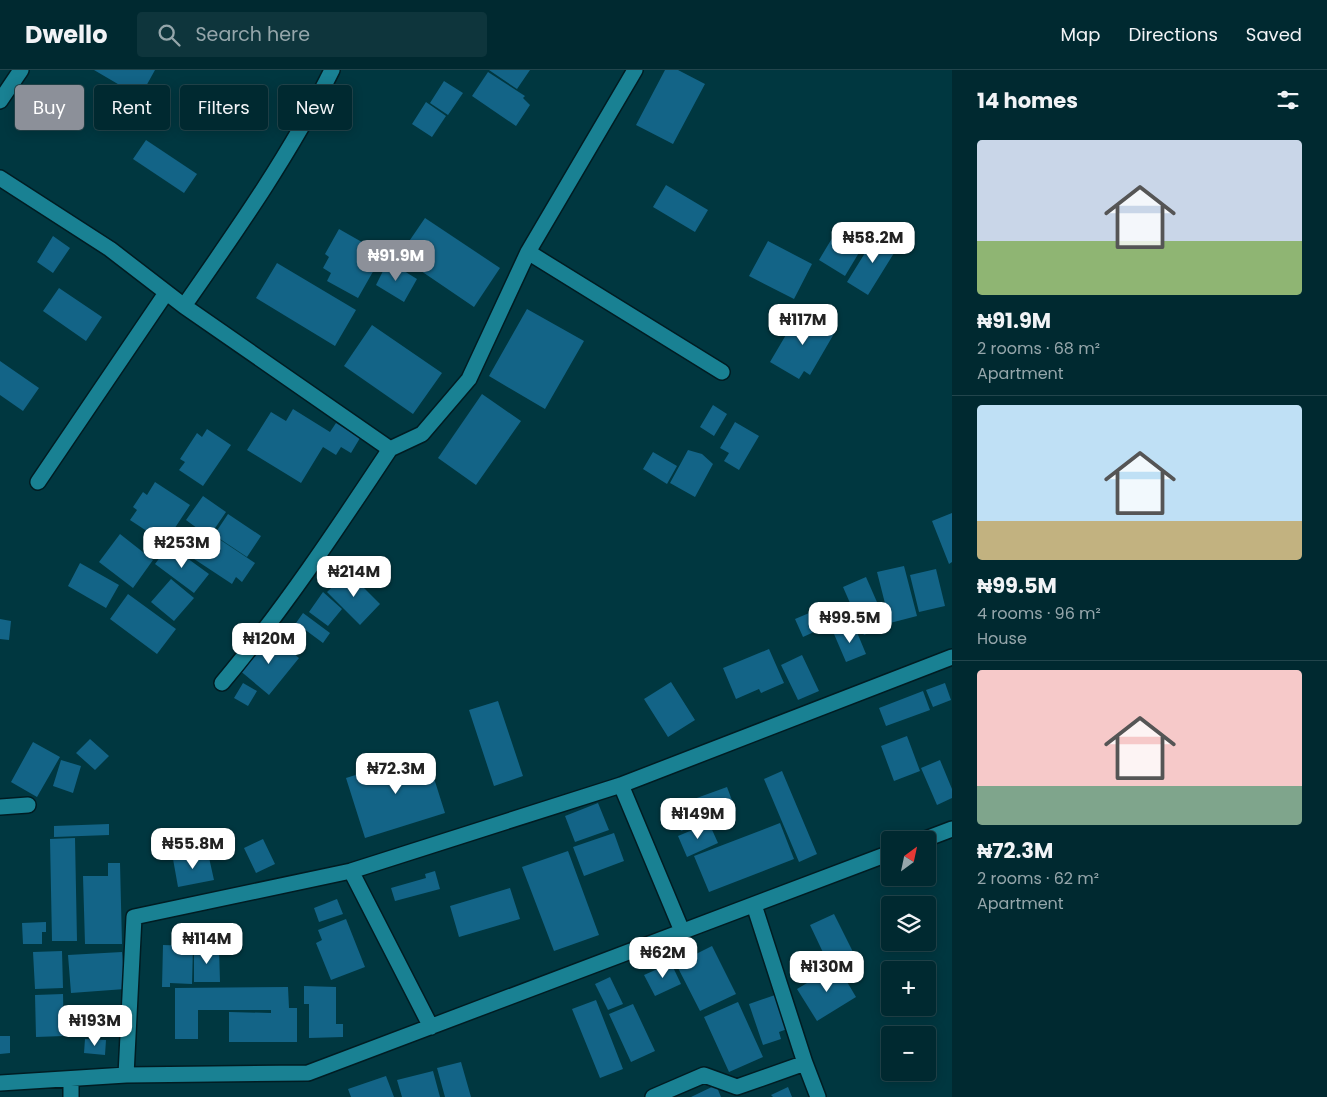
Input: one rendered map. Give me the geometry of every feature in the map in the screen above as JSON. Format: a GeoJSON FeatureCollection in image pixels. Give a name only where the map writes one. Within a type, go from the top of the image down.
{"type":"FeatureCollection","features":[{"type":"Feature","properties":{"kind":"street"},"geometry":{"type":"LineString","coordinates":[[0,101],[21,70]]}},
{"type":"Feature","properties":{"kind":"street"},"geometry":{"type":"LineString","coordinates":[[184,306],[251,209],[317,100],[332,70]]}},
{"type":"Feature","properties":{"kind":"street"},"geometry":{"type":"LineString","coordinates":[[222,683],[249,651],[326,545],[390,449],[422,434],[469,379],[528,252],[636,70]]}},
{"type":"Feature","properties":{"kind":"street"},"geometry":{"type":"LineString","coordinates":[[0,178],[110,249],[184,306],[390,449]]}},
{"type":"Feature","properties":{"kind":"street"},"geometry":{"type":"LineString","coordinates":[[528,252],[722,372]]}},
{"type":"Feature","properties":{"kind":"street"},"geometry":{"type":"LineString","coordinates":[[38,482],[166,293]]}},
{"type":"Feature","properties":{"kind":"street"},"geometry":{"type":"LineString","coordinates":[[126,1075],[134,917],[352,871],[621,785],[952,657]]}},
{"type":"Feature","properties":{"kind":"street"},"geometry":{"type":"LineString","coordinates":[[621,785],[682,932]]}},
{"type":"Feature","properties":{"kind":"street"},"geometry":{"type":"LineString","coordinates":[[0,807],[28,805]]}},
{"type":"Feature","properties":{"kind":"street"},"geometry":{"type":"LineString","coordinates":[[936,835],[952,829]]}},
{"type":"Feature","properties":{"kind":"street"},"geometry":{"type":"LineString","coordinates":[[0,1083],[126,1075],[308,1072],[881,856]]}},
{"type":"Feature","properties":{"kind":"street"},"geometry":{"type":"LineString","coordinates":[[352,871],[430,1027]]}},
{"type":"Feature","properties":{"kind":"street"},"geometry":{"type":"LineString","coordinates":[[754,905],[818,1097]]}},
{"type":"Feature","properties":{"kind":"street"},"geometry":{"type":"LineString","coordinates":[[653,1097],[704,1075],[737,1087],[806,1063]]}},
{"type":"Feature","properties":{"kind":"street"},"geometry":{"type":"LineString","coordinates":[[71,1079],[71,1097]]}},
{"type":"Feature","properties":{"kind":"building"},"geometry":{"type":"Polygon","coordinates":[[[94,70],[155,70],[147,85],[120,85],[94,70]]]}},
{"type":"Feature","properties":{"kind":"building"},"geometry":{"type":"Polygon","coordinates":[[[489,70],[530,70],[517,89],[489,70]]]}},
{"type":"Feature","properties":{"kind":"building"},"geometry":{"type":"Polygon","coordinates":[[[665,70],[678,70],[705,84],[673,144],[636,125],[665,70]]]}},
{"type":"Feature","properties":{"kind":"building"},"geometry":{"type":"Polygon","coordinates":[[[488,72],[525,96],[523,98],[530,105],[516,126],[472,96],[488,72]]]}},
{"type":"Feature","properties":{"kind":"building"},"geometry":{"type":"Polygon","coordinates":[[[444,81],[463,93],[448,115],[430,103],[444,81]]]}},
{"type":"Feature","properties":{"kind":"building"},"geometry":{"type":"Polygon","coordinates":[[[426,102],[446,116],[432,137],[412,124],[426,102]]]}},
{"type":"Feature","properties":{"kind":"building"},"geometry":{"type":"Polygon","coordinates":[[[146,140],[197,174],[184,193],[133,159],[146,140]]]}},
{"type":"Feature","properties":{"kind":"building"},"geometry":{"type":"Polygon","coordinates":[[[666,185],[708,210],[695,232],[653,207],[666,185]]]}},
{"type":"Feature","properties":{"kind":"building"},"geometry":{"type":"Polygon","coordinates":[[[425,218],[500,268],[474,307],[399,256],[425,218]]]}},
{"type":"Feature","properties":{"kind":"building"},"geometry":{"type":"Polygon","coordinates":[[[840,225],[866,241],[845,276],[819,260],[840,225]]]}},
{"type":"Feature","properties":{"kind":"building"},"geometry":{"type":"Polygon","coordinates":[[[339,229],[383,254],[358,298],[327,281],[331,273],[323,268],[329,257],[325,254],[339,229]]]}},
{"type":"Feature","properties":{"kind":"building"},"geometry":{"type":"Polygon","coordinates":[[[878,232],[899,245],[868,295],[847,282],[878,232]]]}},
{"type":"Feature","properties":{"kind":"building"},"geometry":{"type":"Polygon","coordinates":[[[53,236],[70,248],[53,273],[37,262],[53,236]]]}},
{"type":"Feature","properties":{"kind":"building"},"geometry":{"type":"Polygon","coordinates":[[[768,241],[812,264],[794,299],[749,276],[768,241]]]}},
{"type":"Feature","properties":{"kind":"building"},"geometry":{"type":"Polygon","coordinates":[[[388,261],[417,279],[404,302],[376,285],[388,261]]]}},
{"type":"Feature","properties":{"kind":"building"},"geometry":{"type":"Polygon","coordinates":[[[277,263],[356,310],[335,346],[256,298],[277,263]]]}},
{"type":"Feature","properties":{"kind":"building"},"geometry":{"type":"Polygon","coordinates":[[[59,288],[102,317],[86,341],[43,311],[59,288]]]}},
{"type":"Feature","properties":{"kind":"building"},"geometry":{"type":"Polygon","coordinates":[[[527,309],[584,341],[545,409],[489,376],[527,309]]]}},
{"type":"Feature","properties":{"kind":"building"},"geometry":{"type":"Polygon","coordinates":[[[800,311],[835,332],[810,375],[804,371],[799,379],[770,362],[800,311]]]}},
{"type":"Feature","properties":{"kind":"building"},"geometry":{"type":"Polygon","coordinates":[[[372,325],[442,373],[413,414],[344,366],[372,325]]]}},
{"type":"Feature","properties":{"kind":"building"},"geometry":{"type":"Polygon","coordinates":[[[0,361],[39,388],[23,411],[0,395],[0,361]]]}},
{"type":"Feature","properties":{"kind":"building"},"geometry":{"type":"Polygon","coordinates":[[[482,394],[521,421],[476,485],[438,458],[482,394]]]}},
{"type":"Feature","properties":{"kind":"building"},"geometry":{"type":"Polygon","coordinates":[[[713,405],[727,414],[714,436],[700,427],[713,405]]]}},
{"type":"Feature","properties":{"kind":"building"},"geometry":{"type":"Polygon","coordinates":[[[293,409],[330,432],[336,423],[360,438],[351,453],[341,447],[336,455],[323,447],[301,483],[247,450],[271,412],[286,421],[293,409]]]}},
{"type":"Feature","properties":{"kind":"building"},"geometry":{"type":"Polygon","coordinates":[[[735,422],[759,436],[739,470],[724,461],[729,453],[720,448],[735,422]]]}},
{"type":"Feature","properties":{"kind":"building"},"geometry":{"type":"Polygon","coordinates":[[[207,429],[231,445],[203,486],[179,470],[185,462],[180,459],[197,433],[202,437],[207,429]]]}},
{"type":"Feature","properties":{"kind":"building"},"geometry":{"type":"Polygon","coordinates":[[[688,450],[702,454],[713,464],[695,497],[670,483],[688,450]]]}},
{"type":"Feature","properties":{"kind":"building"},"geometry":{"type":"Polygon","coordinates":[[[653,452],[677,466],[667,484],[643,469],[653,452]]]}},
{"type":"Feature","properties":{"kind":"building"},"geometry":{"type":"Polygon","coordinates":[[[155,482],[190,505],[165,543],[130,520],[137,510],[133,507],[143,492],[147,495],[155,482]]]}},
{"type":"Feature","properties":{"kind":"building"},"geometry":{"type":"Polygon","coordinates":[[[203,496],[226,512],[209,537],[186,520],[203,496]]]}},
{"type":"Feature","properties":{"kind":"building"},"geometry":{"type":"Polygon","coordinates":[[[952,513],[952,562],[949,564],[932,521],[952,513]]]}},
{"type":"Feature","properties":{"kind":"building"},"geometry":{"type":"Polygon","coordinates":[[[228,514],[261,536],[247,557],[214,535],[228,514]]]}},
{"type":"Feature","properties":{"kind":"building"},"geometry":{"type":"Polygon","coordinates":[[[195,532],[209,540],[213,535],[255,563],[242,582],[236,577],[232,584],[182,551],[195,532]]]}},
{"type":"Feature","properties":{"kind":"building"},"geometry":{"type":"Polygon","coordinates":[[[120,534],[153,560],[133,588],[99,562],[120,534]]]}},
{"type":"Feature","properties":{"kind":"building"},"geometry":{"type":"Polygon","coordinates":[[[169,545],[209,574],[194,593],[155,564],[169,545]]]}},
{"type":"Feature","properties":{"kind":"building"},"geometry":{"type":"Polygon","coordinates":[[[80,563],[119,585],[106,608],[68,586],[80,563]]]}},
{"type":"Feature","properties":{"kind":"building"},"geometry":{"type":"Polygon","coordinates":[[[904,566],[917,616],[890,623],[877,572],[904,566]]]}},
{"type":"Feature","properties":{"kind":"building"},"geometry":{"type":"Polygon","coordinates":[[[936,569],[945,606],[919,612],[910,575],[936,569]]]}},
{"type":"Feature","properties":{"kind":"building"},"geometry":{"type":"Polygon","coordinates":[[[348,572],[380,604],[360,625],[327,592],[348,572]]]}},
{"type":"Feature","properties":{"kind":"building"},"geometry":{"type":"Polygon","coordinates":[[[866,577],[887,625],[864,635],[843,587],[866,577]]]}},
{"type":"Feature","properties":{"kind":"building"},"geometry":{"type":"Polygon","coordinates":[[[171,579],[194,598],[174,621],[151,602],[171,579]]]}},
{"type":"Feature","properties":{"kind":"building"},"geometry":{"type":"Polygon","coordinates":[[[323,592],[342,609],[328,626],[309,612],[323,592]]]}},
{"type":"Feature","properties":{"kind":"building"},"geometry":{"type":"Polygon","coordinates":[[[128,594],[176,629],[157,654],[110,619],[128,594]]]}},
{"type":"Feature","properties":{"kind":"building"},"geometry":{"type":"Polygon","coordinates":[[[821,608],[829,625],[803,637],[795,619],[821,608]]]}},
{"type":"Feature","properties":{"kind":"building"},"geometry":{"type":"Polygon","coordinates":[[[303,613],[330,633],[323,643],[296,623],[303,613]]]}},
{"type":"Feature","properties":{"kind":"building"},"geometry":{"type":"Polygon","coordinates":[[[0,619],[11,621],[9,640],[0,639],[0,619]]]}},
{"type":"Feature","properties":{"kind":"building"},"geometry":{"type":"Polygon","coordinates":[[[854,625],[866,654],[846,662],[834,634],[854,625]]]}},
{"type":"Feature","properties":{"kind":"building"},"geometry":{"type":"Polygon","coordinates":[[[273,637],[299,658],[269,695],[238,669],[256,648],[261,652],[273,637]]]}},
{"type":"Feature","properties":{"kind":"building"},"geometry":{"type":"Polygon","coordinates":[[[769,649],[784,683],[761,693],[759,689],[736,699],[723,668],[769,649]]]}},
{"type":"Feature","properties":{"kind":"building"},"geometry":{"type":"Polygon","coordinates":[[[802,655],[819,691],[798,700],[781,665],[802,655]]]}},
{"type":"Feature","properties":{"kind":"building"},"geometry":{"type":"Polygon","coordinates":[[[671,682],[695,720],[668,737],[644,699],[671,682]]]}},
{"type":"Feature","properties":{"kind":"building"},"geometry":{"type":"Polygon","coordinates":[[[243,683],[257,691],[248,706],[234,698],[243,683]]]}},
{"type":"Feature","properties":{"kind":"building"},"geometry":{"type":"Polygon","coordinates":[[[945,683],[951,700],[933,707],[926,690],[945,683]]]}},
{"type":"Feature","properties":{"kind":"building"},"geometry":{"type":"Polygon","coordinates":[[[923,691],[930,710],[886,726],[879,708],[923,691]]]}},
{"type":"Feature","properties":{"kind":"building"},"geometry":{"type":"Polygon","coordinates":[[[498,701],[523,776],[494,786],[469,710],[498,701]]]}},
{"type":"Feature","properties":{"kind":"building"},"geometry":{"type":"Polygon","coordinates":[[[907,736],[920,771],[894,781],[881,746],[907,736]]]}},
{"type":"Feature","properties":{"kind":"building"},"geometry":{"type":"Polygon","coordinates":[[[90,739],[109,756],[95,770],[76,753],[90,739]]]}},
{"type":"Feature","properties":{"kind":"building"},"geometry":{"type":"Polygon","coordinates":[[[33,742],[60,757],[37,797],[11,782],[33,742]]]}},
{"type":"Feature","properties":{"kind":"building"},"geometry":{"type":"Polygon","coordinates":[[[426,753],[445,813],[365,838],[346,778],[426,753]]]}},
{"type":"Feature","properties":{"kind":"building"},"geometry":{"type":"Polygon","coordinates":[[[61,760],[81,766],[73,793],[53,786],[61,760]]]}},
{"type":"Feature","properties":{"kind":"building"},"geometry":{"type":"Polygon","coordinates":[[[940,760],[952,789],[952,798],[937,805],[921,768],[940,760]]]}},
{"type":"Feature","properties":{"kind":"building"},"geometry":{"type":"Polygon","coordinates":[[[782,771],[817,854],[799,862],[764,779],[782,771]]]}},
{"type":"Feature","properties":{"kind":"building"},"geometry":{"type":"Polygon","coordinates":[[[727,787],[736,811],[681,831],[672,807],[727,787]]]}},
{"type":"Feature","properties":{"kind":"building"},"geometry":{"type":"Polygon","coordinates":[[[598,803],[609,830],[575,842],[565,816],[598,803]]]}},
{"type":"Feature","properties":{"kind":"building"},"geometry":{"type":"Polygon","coordinates":[[[709,823],[718,843],[687,857],[678,836],[709,823]]]}},
{"type":"Feature","properties":{"kind":"building"},"geometry":{"type":"Polygon","coordinates":[[[780,823],[794,859],[709,892],[694,856],[780,823]]]}},
{"type":"Feature","properties":{"kind":"building"},"geometry":{"type":"Polygon","coordinates":[[[109,824],[109,835],[54,837],[54,826],[109,824]]]}},
{"type":"Feature","properties":{"kind":"building"},"geometry":{"type":"Polygon","coordinates":[[[614,833],[624,861],[584,876],[573,847],[614,833]]]}},
{"type":"Feature","properties":{"kind":"building"},"geometry":{"type":"Polygon","coordinates":[[[75,838],[77,941],[52,941],[50,839],[75,838]]]}},
{"type":"Feature","properties":{"kind":"building"},"geometry":{"type":"Polygon","coordinates":[[[263,839],[275,864],[256,873],[244,848],[263,839]]]}},
{"type":"Feature","properties":{"kind":"building"},"geometry":{"type":"Polygon","coordinates":[[[568,851],[599,935],[554,951],[522,867],[568,851]]]}},
{"type":"Feature","properties":{"kind":"building"},"geometry":{"type":"Polygon","coordinates":[[[208,853],[214,880],[178,887],[173,859],[208,853]]]}},
{"type":"Feature","properties":{"kind":"building"},"geometry":{"type":"Polygon","coordinates":[[[108,863],[120,863],[122,944],[85,944],[83,876],[108,876],[108,863]]]}},
{"type":"Feature","properties":{"kind":"building"},"geometry":{"type":"Polygon","coordinates":[[[435,871],[440,889],[395,901],[391,888],[426,878],[425,874],[435,871]]]}},
{"type":"Feature","properties":{"kind":"building"},"geometry":{"type":"Polygon","coordinates":[[[510,888],[520,919],[459,937],[450,906],[510,888]]]}},
{"type":"Feature","properties":{"kind":"building"},"geometry":{"type":"Polygon","coordinates":[[[337,899],[343,914],[319,922],[314,908],[337,899]]]}},
{"type":"Feature","properties":{"kind":"building"},"geometry":{"type":"Polygon","coordinates":[[[834,914],[853,952],[828,963],[810,925],[834,914]]]}},
{"type":"Feature","properties":{"kind":"building"},"geometry":{"type":"Polygon","coordinates":[[[346,919],[365,967],[331,980],[316,943],[322,940],[318,930],[346,919]]]}},
{"type":"Feature","properties":{"kind":"building"},"geometry":{"type":"Polygon","coordinates":[[[46,922],[46,932],[42,932],[42,944],[23,944],[22,923],[46,922]]]}},
{"type":"Feature","properties":{"kind":"building"},"geometry":{"type":"Polygon","coordinates":[[[163,945],[193,946],[192,984],[170,983],[170,987],[162,987],[163,945]]]}},
{"type":"Feature","properties":{"kind":"building"},"geometry":{"type":"Polygon","coordinates":[[[712,946],[736,994],[700,1011],[676,964],[712,946]]]}},
{"type":"Feature","properties":{"kind":"building"},"geometry":{"type":"Polygon","coordinates":[[[194,947],[219,947],[220,982],[194,982],[194,947]]]}},
{"type":"Feature","properties":{"kind":"building"},"geometry":{"type":"Polygon","coordinates":[[[62,951],[63,988],[35,989],[33,952],[62,951]]]}},
{"type":"Feature","properties":{"kind":"building"},"geometry":{"type":"Polygon","coordinates":[[[122,952],[125,989],[71,993],[68,955],[122,952]]]}},
{"type":"Feature","properties":{"kind":"building"},"geometry":{"type":"Polygon","coordinates":[[[671,963],[681,984],[655,996],[644,975],[671,963]]]}},
{"type":"Feature","properties":{"kind":"building"},"geometry":{"type":"Polygon","coordinates":[[[837,965],[856,997],[817,1021],[797,989],[837,965]]]}},
{"type":"Feature","properties":{"kind":"building"},"geometry":{"type":"Polygon","coordinates":[[[610,977],[623,1004],[608,1010],[595,984],[610,977]]]}},
{"type":"Feature","properties":{"kind":"building"},"geometry":{"type":"Polygon","coordinates":[[[304,986],[336,987],[336,1024],[343,1024],[343,1037],[309,1038],[309,1004],[304,1004],[304,986]]]}},
{"type":"Feature","properties":{"kind":"building"},"geometry":{"type":"Polygon","coordinates":[[[288,987],[289,1008],[297,1008],[297,1042],[229,1042],[229,1012],[271,1013],[271,1010],[198,1010],[198,1039],[175,1039],[175,988],[288,987]]]}},
{"type":"Feature","properties":{"kind":"building"},"geometry":{"type":"Polygon","coordinates":[[[63,994],[64,1036],[36,1037],[35,995],[63,994]]]}},
{"type":"Feature","properties":{"kind":"building"},"geometry":{"type":"Polygon","coordinates":[[[778,994],[790,1028],[779,1032],[781,1039],[763,1045],[749,1004],[778,994]]]}},
{"type":"Feature","properties":{"kind":"building"},"geometry":{"type":"Polygon","coordinates":[[[596,1000],[623,1069],[600,1078],[572,1009],[596,1000]]]}},
{"type":"Feature","properties":{"kind":"building"},"geometry":{"type":"Polygon","coordinates":[[[738,1002],[763,1057],[729,1072],[704,1017],[738,1002]]]}},
{"type":"Feature","properties":{"kind":"building"},"geometry":{"type":"Polygon","coordinates":[[[633,1004],[655,1051],[631,1062],[609,1014],[633,1004]]]}},
{"type":"Feature","properties":{"kind":"building"},"geometry":{"type":"Polygon","coordinates":[[[0,1036],[10,1036],[10,1053],[0,1054],[0,1036]]]}},
{"type":"Feature","properties":{"kind":"building"},"geometry":{"type":"Polygon","coordinates":[[[85,1039],[106,1040],[105,1055],[84,1053],[85,1039]]]}},
{"type":"Feature","properties":{"kind":"building"},"geometry":{"type":"Polygon","coordinates":[[[461,1062],[471,1097],[445,1097],[437,1068],[461,1062]]]}},
{"type":"Feature","properties":{"kind":"building"},"geometry":{"type":"Polygon","coordinates":[[[433,1071],[440,1097],[402,1097],[397,1080],[433,1071]]]}},
{"type":"Feature","properties":{"kind":"building"},"geometry":{"type":"Polygon","coordinates":[[[386,1076],[394,1097],[351,1097],[348,1089],[386,1076]]]}},
{"type":"Feature","properties":{"kind":"building"},"geometry":{"type":"Polygon","coordinates":[[[716,1085],[721,1097],[691,1097],[716,1085]]]}},
{"type":"Feature","properties":{"kind":"building"},"geometry":{"type":"Polygon","coordinates":[[[788,1087],[792,1097],[773,1097],[771,1095],[788,1087]]]}}]}
